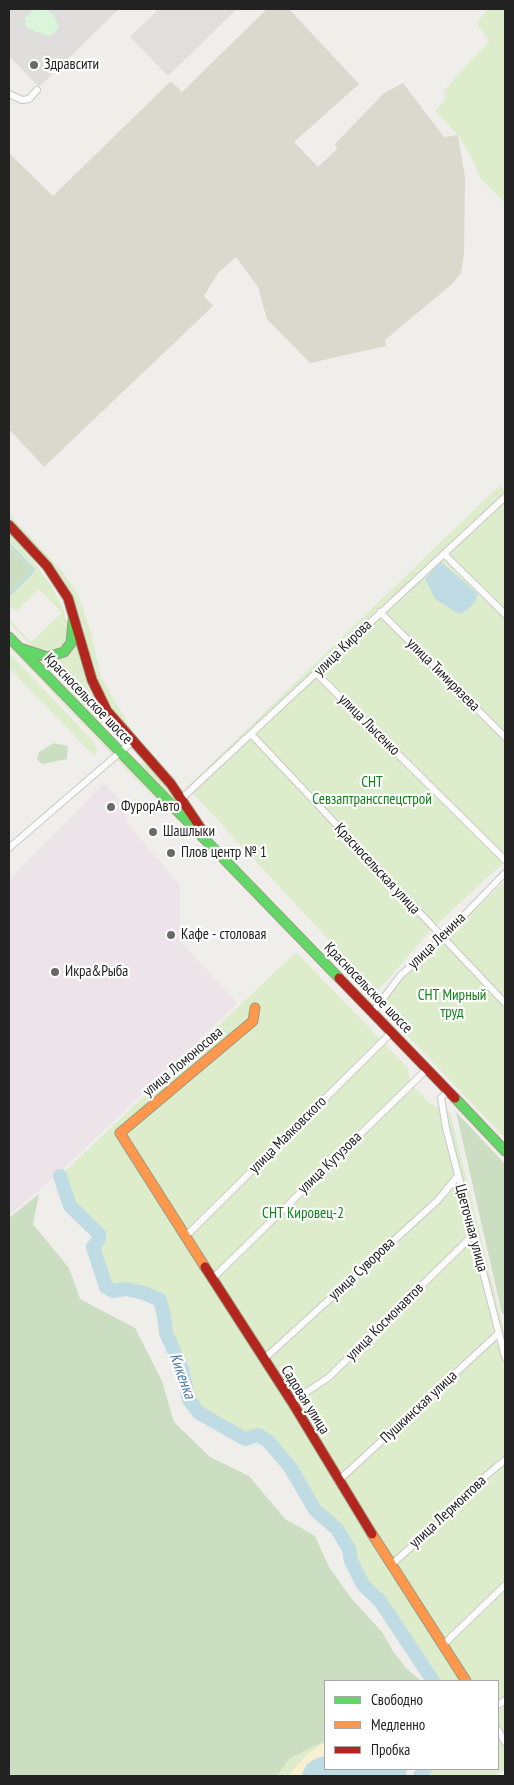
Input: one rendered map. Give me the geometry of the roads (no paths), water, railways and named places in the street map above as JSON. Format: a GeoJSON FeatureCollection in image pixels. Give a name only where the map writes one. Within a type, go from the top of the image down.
{"type":"FeatureCollection","features":[{"type":"Feature","properties":{"kind":"main road","name":"Красносельское шоссе"},"geometry":{"type":"LineString","coordinates":[[9,525],[50,570],[66,594],[96,690],[106,711],[181,799],[211,844]]}},
{"type":"Feature","properties":{"kind":"main road"},"geometry":{"type":"LineString","coordinates":[[18,647],[47,657],[56,656],[64,652],[71,643],[73,634],[72,610]]}},
{"type":"Feature","properties":{"kind":"main road","name":"Красносельское шоссе"},"geometry":{"type":"LineString","coordinates":[[9,637],[373,1012],[427,1069],[444,1094],[505,1151]]}},
{"type":"Feature","properties":{"kind":"main road","name":"улица Ломоносова"},"geometry":{"type":"LineString","coordinates":[[120,1133],[254,1022],[255,1008]]}},
{"type":"Feature","properties":{"kind":"main road","name":"Садовая улица"},"geometry":{"type":"LineString","coordinates":[[120,1133],[292,1402],[338,1481],[465,1680]]}},
{"type":"Feature","properties":{"kind":"street"},"geometry":{"type":"LineString","coordinates":[[9,94],[15,99],[29,99],[37,90]]}},
{"type":"Feature","properties":{"kind":"street","name":"улица Кирова"},"geometry":{"type":"LineString","coordinates":[[181,799],[505,497]]}},
{"type":"Feature","properties":{"kind":"street"},"geometry":{"type":"LineString","coordinates":[[444,554],[505,614]]}},
{"type":"Feature","properties":{"kind":"street","name":"улица Тимирязева"},"geometry":{"type":"LineString","coordinates":[[380,612],[505,737]]}},
{"type":"Feature","properties":{"kind":"street","name":"улица Лысенко"},"geometry":{"type":"LineString","coordinates":[[317,674],[505,860]]}},
{"type":"Feature","properties":{"kind":"street","name":"Красносельская улица"},"geometry":{"type":"LineString","coordinates":[[251,734],[505,1003]]}},
{"type":"Feature","properties":{"kind":"street"},"geometry":{"type":"LineString","coordinates":[[9,848],[132,742]]}},
{"type":"Feature","properties":{"kind":"street","name":"улица Ленина"},"geometry":{"type":"LineString","coordinates":[[373,1012],[400,976],[442,938],[505,873]]}},
{"type":"Feature","properties":{"kind":"street","name":"улица Маяковского"},"geometry":{"type":"LineString","coordinates":[[185,1237],[392,1032]]}},
{"type":"Feature","properties":{"kind":"street","name":"улица Кутузова"},"geometry":{"type":"LineString","coordinates":[[212,1279],[427,1069]]}},
{"type":"Feature","properties":{"kind":"street","name":"Цветочная улица"},"geometry":{"type":"LineString","coordinates":[[444,1094],[457,1177],[505,1357]]}},
{"type":"Feature","properties":{"kind":"street","name":"улица Суворова"},"geometry":{"type":"LineString","coordinates":[[264,1359],[438,1200],[457,1177]]}},
{"type":"Feature","properties":{"kind":"street","name":"улица Космонавтов"},"geometry":{"type":"LineString","coordinates":[[292,1402],[335,1371],[473,1235]]}},
{"type":"Feature","properties":{"kind":"street","name":"Пушкинская улица"},"geometry":{"type":"LineString","coordinates":[[338,1481],[499,1332]]}},
{"type":"Feature","properties":{"kind":"street","name":"улица Лермонтова"},"geometry":{"type":"LineString","coordinates":[[391,1565],[446,1516],[476,1484],[505,1460]]}},
{"type":"Feature","properties":{"kind":"street"},"geometry":{"type":"LineString","coordinates":[[442,1646],[505,1585]]}},
{"type":"Feature","properties":{"kind":"water"},"geometry":{"type":"Polygon","coordinates":[[[441,562],[478,594],[474,603],[466,611],[459,614],[435,599],[425,579],[441,562]]]}},
{"type":"Feature","properties":{"kind":"water"},"geometry":{"type":"Polygon","coordinates":[[[324,1756],[324,1770],[407,1770],[406,1776],[301,1776],[307,1764],[324,1756]]]}},
{"type":"Feature","properties":{"kind":"waterway"},"geometry":{"type":"LineString","coordinates":[[9,544],[34,570],[9,595]]}},
{"type":"Feature","properties":{"kind":"waterway","name":"Кикенка"},"geometry":{"type":"LineString","coordinates":[[60,1176],[70,1206],[99,1234],[99,1239],[93,1247],[106,1287],[113,1291],[126,1289],[144,1293],[160,1300],[166,1333],[182,1369],[189,1400],[199,1413],[245,1439],[258,1435],[268,1441],[290,1467],[315,1510],[337,1529],[349,1549],[351,1561],[363,1585],[380,1601],[432,1680]]}},
{"type":"Feature","properties":{"kind":"waterway","name":"Кикенка"},"geometry":{"type":"LineString","coordinates":[[420,1776],[424,1770]]}},
{"type":"Feature","properties":{"kind":"place","name":"Здравсити"},"geometry":{"type":"Point","coordinates":[34,65]}},
{"type":"Feature","properties":{"kind":"place","name":"ФурорАвто"},"geometry":{"type":"Point","coordinates":[111,807]}},
{"type":"Feature","properties":{"kind":"place","name":"Шашлыки"},"geometry":{"type":"Point","coordinates":[153,832]}},
{"type":"Feature","properties":{"kind":"place","name":"Плов центр № 1"},"geometry":{"type":"Point","coordinates":[171,853]}},
{"type":"Feature","properties":{"kind":"place","name":"Кафе - столовая"},"geometry":{"type":"Point","coordinates":[171,935]}},
{"type":"Feature","properties":{"kind":"place","name":"Икра&Рыба"},"geometry":{"type":"Point","coordinates":[55,972]}},
{"type":"Feature","properties":{"kind":"park label","name":"СНТ Севзаптрансспецстрой"},"geometry":{"type":"Point","coordinates":[372,792]}},
{"type":"Feature","properties":{"kind":"park label","name":"СНТ Мирный труд"},"geometry":{"type":"Point","coordinates":[452,1004]}},
{"type":"Feature","properties":{"kind":"park label","name":"СНТ Кировец-2"},"geometry":{"type":"Point","coordinates":[303,1214]}}]}
